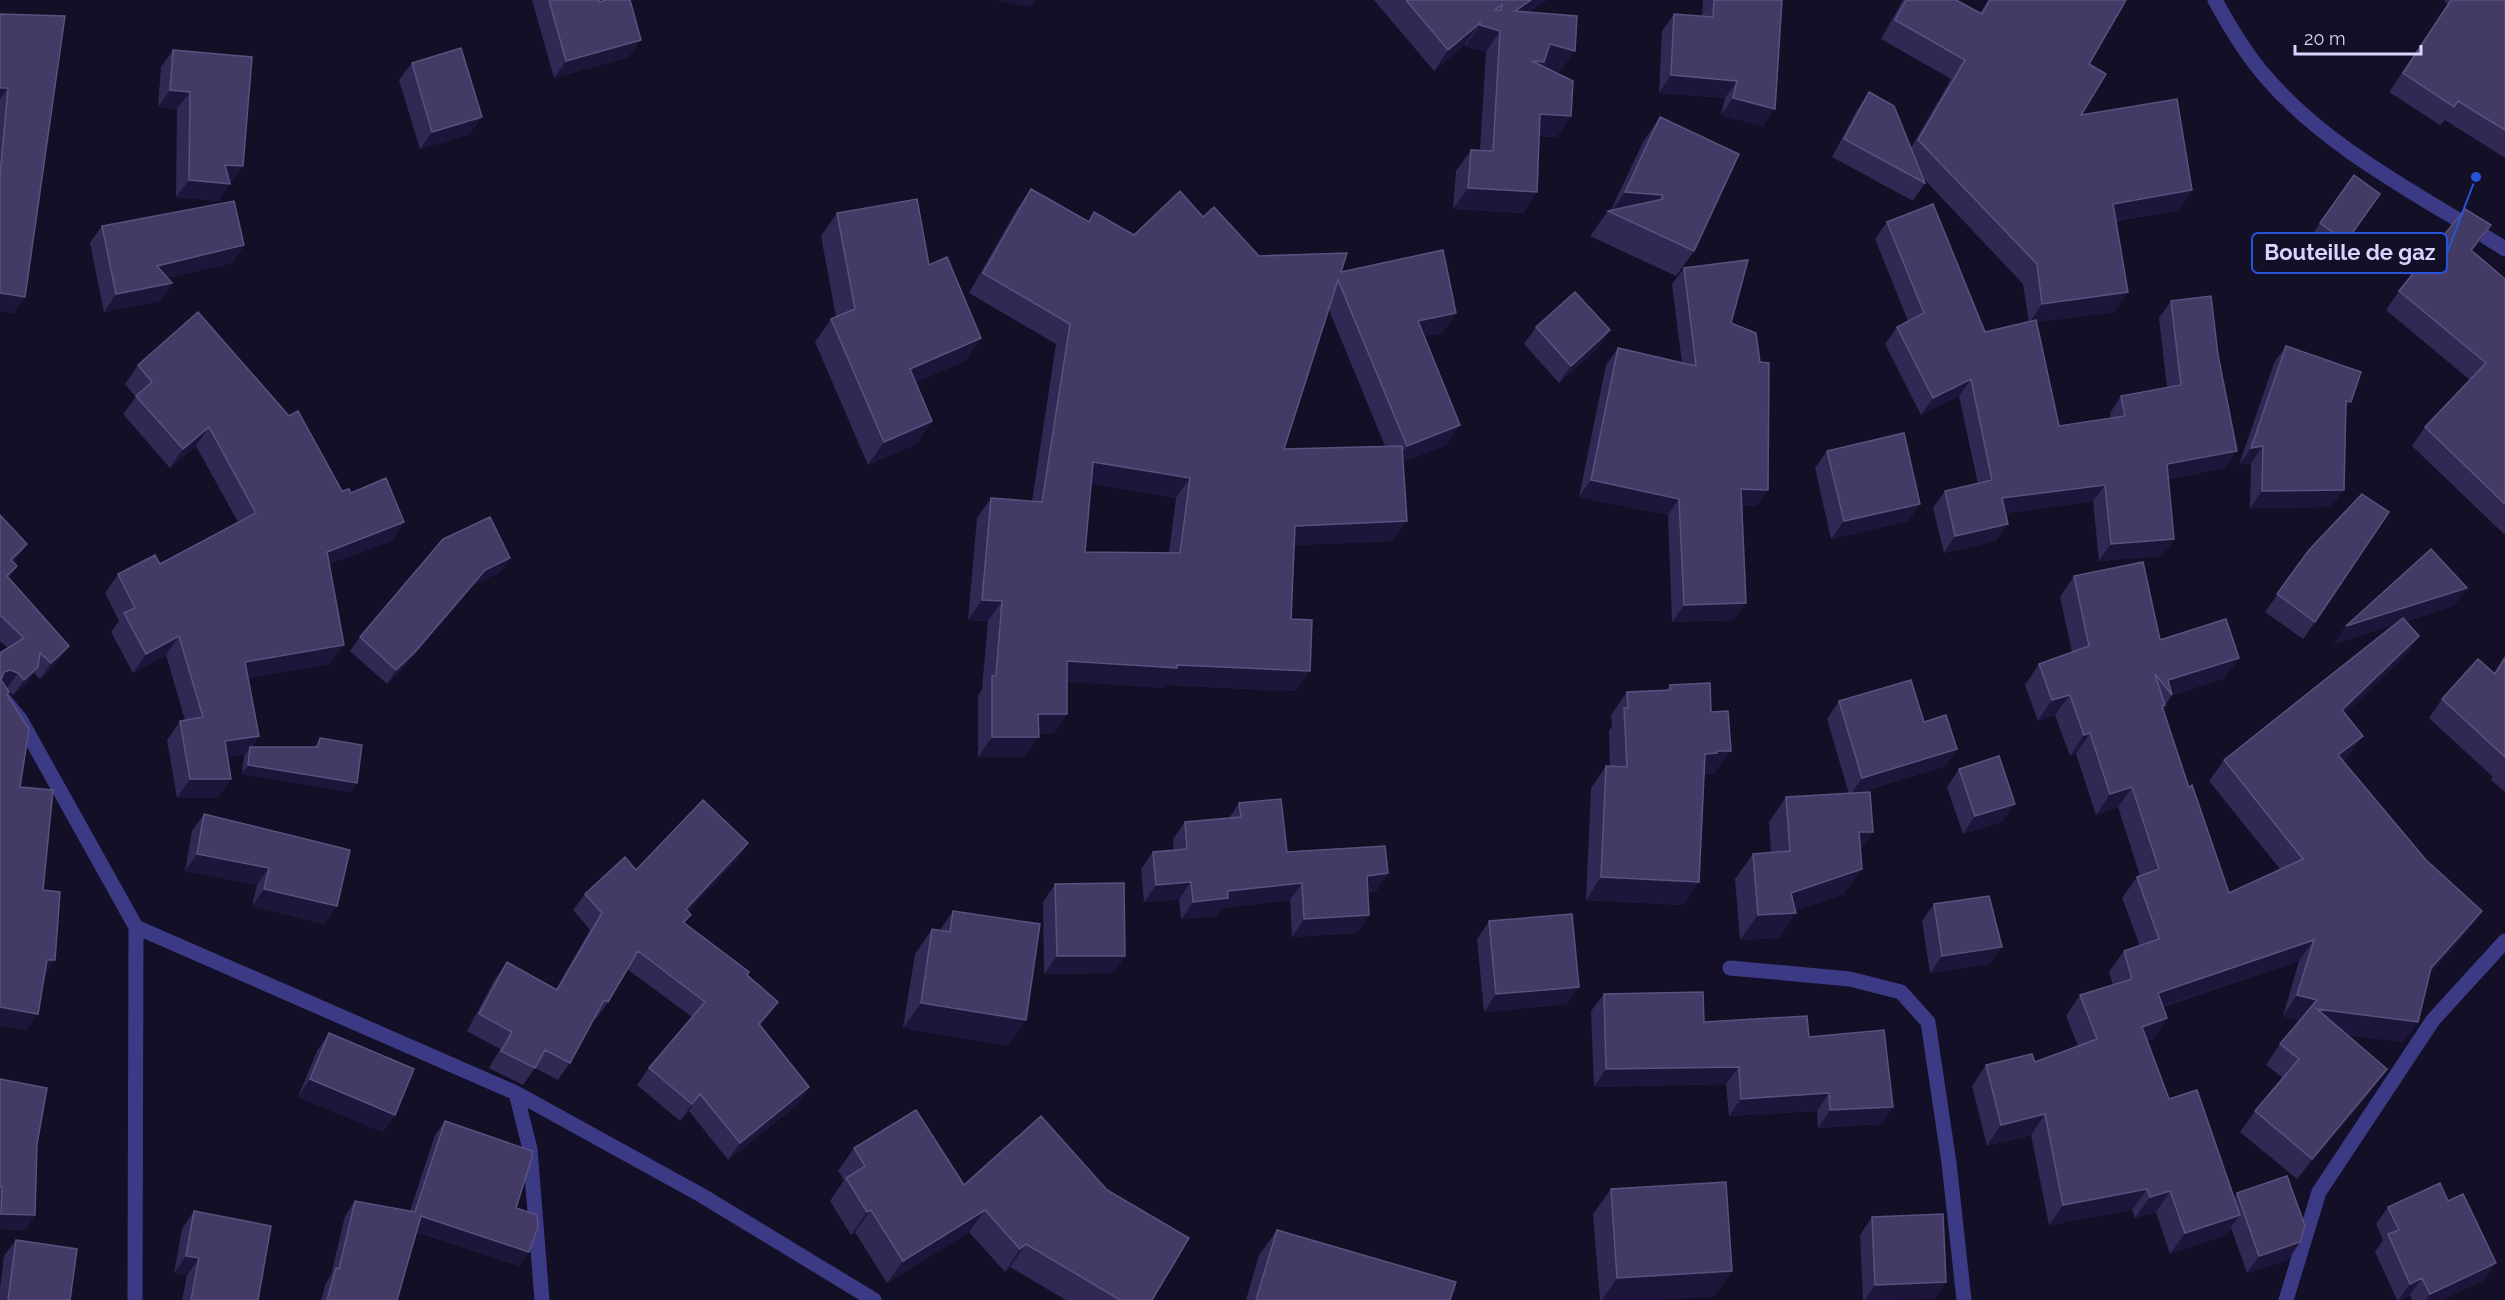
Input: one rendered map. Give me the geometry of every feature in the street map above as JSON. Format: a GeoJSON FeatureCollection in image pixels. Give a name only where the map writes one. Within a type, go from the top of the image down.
{"type":"FeatureCollection","features":[{"type":"Feature","properties":{"kind":"street"},"geometry":{"type":"LineString","coordinates":[[2215,0],[2264,76],[2308,120],[2361,159],[2505,249]]}},
{"type":"Feature","properties":{"kind":"street"},"geometry":{"type":"LineString","coordinates":[[0,695],[20,718],[136,927],[135,1300]]}},
{"type":"Feature","properties":{"kind":"street"},"geometry":{"type":"LineString","coordinates":[[136,927],[516,1093],[701,1195],[874,1300]]}},
{"type":"Feature","properties":{"kind":"street"},"geometry":{"type":"LineString","coordinates":[[2286,1300],[2319,1192],[2433,1020],[2505,941]]}},
{"type":"Feature","properties":{"kind":"street"},"geometry":{"type":"LineString","coordinates":[[1730,968],[1850,979],[1901,992],[1928,1022],[1949,1163],[1965,1300]]}},
{"type":"Feature","properties":{"kind":"street"},"geometry":{"type":"LineString","coordinates":[[516,1093],[530,1149],[542,1300]]}},
{"type":"Feature","properties":{"kind":"building"},"geometry":{"type":"Polygon","coordinates":[[[549,0],[599,0],[599,2],[630,0],[641,40],[566,61],[549,0]]]}},
{"type":"Feature","properties":{"kind":"building"},"geometry":{"type":"Polygon","coordinates":[[[1406,0],[1531,0],[1515,11],[1577,16],[1575,51],[1550,44],[1544,62],[1532,61],[1573,81],[1571,116],[1540,114],[1537,192],[1468,188],[1471,150],[1493,151],[1500,31],[1480,25],[1480,23],[1448,50],[1406,0]]]}},
{"type":"Feature","properties":{"kind":"building"},"geometry":{"type":"Polygon","coordinates":[[[1714,0],[1782,0],[1775,109],[1733,98],[1737,81],[1671,75],[1674,14],[1713,17],[1714,0]]]}},
{"type":"Feature","properties":{"kind":"building"},"geometry":{"type":"Polygon","coordinates":[[[1906,0],[1956,0],[1982,14],[1990,0],[2126,0],[2089,64],[2106,74],[2081,115],[2177,99],[2192,190],[2113,204],[2128,292],[2042,304],[2037,264],[1918,140],[1965,60],[1895,20],[1906,0]]]}},
{"type":"Feature","properties":{"kind":"building"},"geometry":{"type":"Polygon","coordinates":[[[2451,0],[2505,0],[2505,130],[2458,101],[2454,107],[2403,73],[2451,0]]]}},
{"type":"Feature","properties":{"kind":"building"},"geometry":{"type":"Polygon","coordinates":[[[0,14],[65,16],[25,297],[0,293],[0,176],[8,88],[0,88],[0,14]]]}},
{"type":"Feature","properties":{"kind":"building"},"geometry":{"type":"Polygon","coordinates":[[[461,48],[482,117],[432,132],[412,63],[461,48]]]}},
{"type":"Feature","properties":{"kind":"building"},"geometry":{"type":"Polygon","coordinates":[[[173,50],[252,57],[243,166],[225,165],[230,184],[189,180],[190,92],[170,90],[173,50]]]}},
{"type":"Feature","properties":{"kind":"building"},"geometry":{"type":"Polygon","coordinates":[[[1869,92],[1894,106],[1925,183],[1844,139],[1869,92]]]}},
{"type":"Feature","properties":{"kind":"building"},"geometry":{"type":"Polygon","coordinates":[[[1660,117],[1739,154],[1694,251],[1608,211],[1663,199],[1662,195],[1625,192],[1660,117]]]}},
{"type":"Feature","properties":{"kind":"building"},"geometry":{"type":"Polygon","coordinates":[[[2354,175],[2380,194],[2346,242],[2320,223],[2354,175]]]}},
{"type":"Feature","properties":{"kind":"building"},"geometry":{"type":"Polygon","coordinates":[[[1031,189],[1089,222],[1094,212],[1134,235],[1180,191],[1203,217],[1214,207],[1259,256],[1347,253],[1341,272],[1443,250],[1456,313],[1418,321],[1460,425],[1407,446],[1338,280],[1284,449],[1402,446],[1407,521],[1295,526],[1291,619],[1312,620],[1310,671],[1177,665],[1177,668],[1067,661],[1067,714],[1038,714],[1039,737],[992,737],[992,676],[996,675],[1002,601],[982,600],[991,498],[1042,502],[1070,324],[983,273],[1031,189]],[[1093,462],[1085,552],[1180,553],[1190,478],[1093,462]]]}},
{"type":"Feature","properties":{"kind":"building"},"geometry":{"type":"Polygon","coordinates":[[[917,199],[929,265],[947,257],[981,338],[910,369],[932,421],[884,442],[831,319],[855,309],[837,213],[917,199]]]}},
{"type":"Feature","properties":{"kind":"building"},"geometry":{"type":"Polygon","coordinates":[[[234,201],[244,245],[157,266],[172,283],[116,294],[102,226],[234,201]]]}},
{"type":"Feature","properties":{"kind":"building"},"geometry":{"type":"Polygon","coordinates":[[[1933,204],[1985,332],[2036,320],[2059,426],[2125,416],[2121,396],[2181,385],[2171,301],[2211,296],[2218,355],[2237,451],[2167,464],[2174,539],[2111,544],[2105,485],[2002,498],[2008,524],[1955,536],[1945,491],[1992,480],[1971,379],[1933,398],[1897,327],[1924,313],[1887,222],[1933,204]]]}},
{"type":"Feature","properties":{"kind":"building"},"geometry":{"type":"Polygon","coordinates":[[[2465,209],[2491,225],[2471,250],[2505,279],[2505,504],[2425,427],[2486,363],[2399,291],[2465,209]]]}},
{"type":"Feature","properties":{"kind":"building"},"geometry":{"type":"Polygon","coordinates":[[[1748,260],[1731,323],[1756,333],[1760,362],[1769,363],[1768,490],[1741,489],[1746,603],[1684,605],[1679,499],[1591,480],[1618,348],[1696,366],[1684,268],[1748,260]]]}},
{"type":"Feature","properties":{"kind":"building"},"geometry":{"type":"Polygon","coordinates":[[[1575,292],[1610,330],[1571,366],[1536,327],[1575,292]]]}},
{"type":"Feature","properties":{"kind":"building"},"geometry":{"type":"Polygon","coordinates":[[[198,312],[289,416],[298,411],[342,491],[349,489],[351,493],[386,478],[404,522],[327,552],[344,645],[245,662],[259,736],[225,741],[231,779],[190,779],[180,721],[203,717],[179,636],[146,654],[124,613],[135,608],[118,574],[155,555],[160,564],[256,513],[209,427],[183,449],[136,396],[152,382],[138,365],[198,312]]]}},
{"type":"Feature","properties":{"kind":"building"},"geometry":{"type":"Polygon","coordinates":[[[2286,346],[2361,372],[2351,402],[2346,401],[2344,490],[2262,491],[2263,446],[2251,448],[2286,346]]]}},
{"type":"Feature","properties":{"kind":"building"},"geometry":{"type":"Polygon","coordinates":[[[1904,433],[1920,504],[1844,521],[1827,451],[1904,433]]]}},
{"type":"Feature","properties":{"kind":"building"},"geometry":{"type":"Polygon","coordinates":[[[2362,494],[2389,512],[2315,622],[2277,594],[2309,550],[2362,494]]]}},
{"type":"Feature","properties":{"kind":"building"},"geometry":{"type":"Polygon","coordinates":[[[0,515],[27,544],[11,560],[17,566],[7,576],[69,646],[51,663],[40,653],[38,667],[24,680],[18,673],[10,670],[4,672],[1,680],[9,692],[7,695],[29,729],[20,787],[53,790],[43,890],[60,892],[55,960],[47,960],[38,1014],[0,1007],[0,653],[24,638],[0,615],[0,515]]]}},
{"type":"Feature","properties":{"kind":"building"},"geometry":{"type":"Polygon","coordinates":[[[490,517],[510,558],[485,570],[414,653],[396,670],[360,637],[443,539],[490,517]]]}},
{"type":"Feature","properties":{"kind":"building"},"geometry":{"type":"Polygon","coordinates":[[[2431,549],[2467,588],[2346,626],[2431,549]]]}},
{"type":"Feature","properties":{"kind":"building"},"geometry":{"type":"Polygon","coordinates":[[[2143,562],[2160,640],[2226,619],[2239,658],[2168,680],[2172,695],[2155,674],[2165,705],[2162,706],[2189,788],[2192,785],[2229,893],[2303,859],[2224,760],[2403,618],[2419,636],[2342,710],[2363,736],[2338,755],[2426,860],[2482,911],[2431,968],[2418,1022],[2317,1009],[2387,1069],[2312,1159],[2255,1111],[2299,1059],[2280,1044],[2317,1000],[2297,995],[2314,940],[2158,993],[2167,1018],[2142,1027],[2169,1099],[2197,1090],[2240,1215],[2185,1233],[2170,1191],[2150,1197],[2147,1189],[2063,1205],[2045,1114],[2001,1125],[1986,1065],[2032,1054],[2035,1062],[2097,1039],[2080,995],[2132,979],[2124,951],[2159,939],[2137,877],[2159,869],[2132,787],[2110,794],[2090,733],[2084,735],[2070,695],[2052,700],[2039,664],[2089,646],[2074,576],[2143,562]]]}},
{"type":"Feature","properties":{"kind":"building"},"geometry":{"type":"Polygon","coordinates":[[[2505,658],[2505,757],[2442,699],[2478,659],[2495,674],[2505,658]]]}},
{"type":"Feature","properties":{"kind":"building"},"geometry":{"type":"Polygon","coordinates":[[[1911,680],[1924,722],[1946,715],[1957,749],[1862,778],[1839,701],[1911,680]]]}},
{"type":"Feature","properties":{"kind":"building"},"geometry":{"type":"Polygon","coordinates":[[[1710,683],[1711,712],[1728,711],[1731,751],[1705,754],[1699,882],[1601,877],[1606,766],[1627,767],[1624,708],[1628,708],[1627,692],[1671,690],[1670,685],[1710,683]]]}},
{"type":"Feature","properties":{"kind":"building"},"geometry":{"type":"Polygon","coordinates":[[[320,738],[362,745],[357,783],[248,765],[250,747],[318,747],[320,738]]]}},
{"type":"Feature","properties":{"kind":"building"},"geometry":{"type":"Polygon","coordinates":[[[1999,756],[2015,804],[1975,816],[1959,769],[1999,756]]]}},
{"type":"Feature","properties":{"kind":"building"},"geometry":{"type":"Polygon","coordinates":[[[1870,792],[1873,832],[1859,832],[1862,869],[1791,893],[1796,913],[1758,915],[1753,854],[1790,851],[1786,797],[1870,792]]]}},
{"type":"Feature","properties":{"kind":"building"},"geometry":{"type":"Polygon","coordinates":[[[1281,799],[1287,852],[1385,846],[1388,873],[1367,876],[1369,915],[1304,919],[1302,883],[1228,891],[1228,898],[1193,902],[1191,882],[1156,885],[1153,852],[1187,849],[1185,822],[1241,817],[1239,803],[1281,799]]]}},
{"type":"Feature","properties":{"kind":"building"},"geometry":{"type":"Polygon","coordinates":[[[703,800],[748,843],[686,909],[691,915],[683,922],[749,972],[747,975],[778,1002],[759,1024],[809,1087],[740,1143],[700,1094],[692,1104],[649,1068],[705,1002],[638,951],[608,1002],[604,1000],[570,1063],[545,1050],[535,1068],[501,1051],[512,1032],[479,1014],[507,962],[557,990],[602,913],[585,894],[625,857],[636,870],[703,800]]]}},
{"type":"Feature","properties":{"kind":"building"},"geometry":{"type":"Polygon","coordinates":[[[204,814],[350,850],[337,906],[264,889],[269,868],[197,854],[204,814]]]}},
{"type":"Feature","properties":{"kind":"building"},"geometry":{"type":"Polygon","coordinates":[[[1124,883],[1125,956],[1057,956],[1055,884],[1124,883]]]}},
{"type":"Feature","properties":{"kind":"building"},"geometry":{"type":"Polygon","coordinates":[[[1989,896],[2002,947],[1942,956],[1934,904],[1989,896]]]}},
{"type":"Feature","properties":{"kind":"building"},"geometry":{"type":"Polygon","coordinates":[[[953,911],[1040,924],[1026,1020],[921,1003],[932,929],[950,932],[953,911]]]}},
{"type":"Feature","properties":{"kind":"building"},"geometry":{"type":"Polygon","coordinates":[[[1572,914],[1579,987],[1496,994],[1489,921],[1572,914]]]}},
{"type":"Feature","properties":{"kind":"building"},"geometry":{"type":"Polygon","coordinates":[[[1703,992],[1704,1022],[1807,1016],[1809,1037],[1884,1030],[1893,1107],[1830,1110],[1829,1093],[1741,1099],[1739,1067],[1606,1069],[1604,994],[1703,992]]]}},
{"type":"Feature","properties":{"kind":"building"},"geometry":{"type":"Polygon","coordinates":[[[329,1033],[414,1069],[395,1115],[310,1079],[329,1033]]]}},
{"type":"Feature","properties":{"kind":"building"},"geometry":{"type":"Polygon","coordinates":[[[0,1079],[47,1088],[37,1144],[35,1215],[1,1214],[0,1079]]]}},
{"type":"Feature","properties":{"kind":"building"},"geometry":{"type":"Polygon","coordinates":[[[916,1110],[964,1185],[1041,1116],[1107,1190],[1189,1238],[1152,1300],[1120,1300],[1026,1244],[1020,1249],[985,1210],[903,1261],[871,1210],[867,1212],[846,1178],[865,1166],[854,1148],[916,1110]]]}},
{"type":"Feature","properties":{"kind":"building"},"geometry":{"type":"Polygon","coordinates":[[[445,1121],[532,1151],[516,1208],[537,1215],[538,1227],[529,1252],[421,1216],[397,1300],[327,1300],[336,1268],[339,1269],[355,1201],[415,1212],[445,1121]]]}},
{"type":"Feature","properties":{"kind":"building"},"geometry":{"type":"Polygon","coordinates":[[[2287,1176],[2305,1226],[2300,1242],[2259,1256],[2237,1193],[2287,1176]]]}},
{"type":"Feature","properties":{"kind":"building"},"geometry":{"type":"Polygon","coordinates":[[[1726,1182],[1732,1271],[1617,1278],[1611,1189],[1726,1182]]]}},
{"type":"Feature","properties":{"kind":"building"},"geometry":{"type":"Polygon","coordinates":[[[2440,1183],[2448,1201],[2463,1194],[2496,1263],[2430,1294],[2422,1278],[2410,1284],[2388,1234],[2399,1230],[2388,1207],[2440,1183]]]}},
{"type":"Feature","properties":{"kind":"building"},"geometry":{"type":"Polygon","coordinates":[[[194,1211],[271,1226],[258,1300],[191,1300],[199,1258],[186,1256],[194,1211]]]}},
{"type":"Feature","properties":{"kind":"building"},"geometry":{"type":"Polygon","coordinates":[[[1943,1214],[1946,1282],[1875,1285],[1872,1217],[1943,1214]]]}},
{"type":"Feature","properties":{"kind":"building"},"geometry":{"type":"Polygon","coordinates":[[[1277,1230],[1456,1282],[1450,1300],[1256,1300],[1277,1230]]]}},
{"type":"Feature","properties":{"kind":"building"},"geometry":{"type":"Polygon","coordinates":[[[16,1240],[77,1249],[70,1300],[8,1300],[16,1240]]]}},
{"type":"Feature","properties":{"kind":"place","name":"Bouteille de gaz"},"geometry":{"type":"Point","coordinates":[2476,177]}}]}
